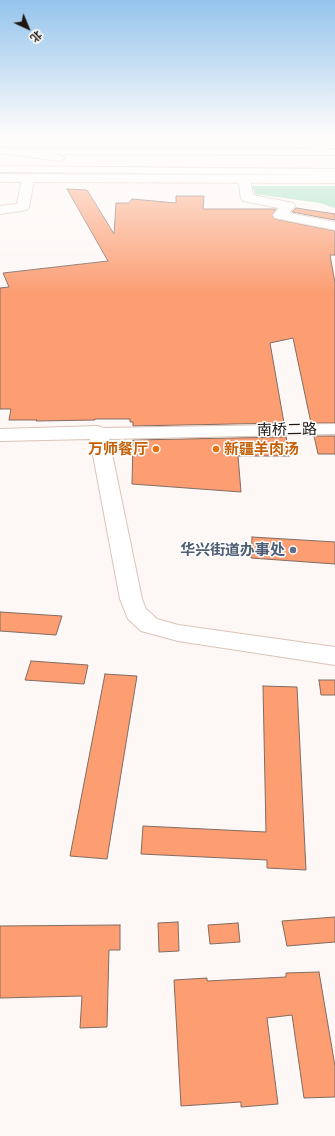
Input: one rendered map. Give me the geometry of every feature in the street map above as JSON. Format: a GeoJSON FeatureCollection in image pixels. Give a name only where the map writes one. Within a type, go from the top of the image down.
{"type":"FeatureCollection","features":[{"type":"Feature","properties":{"kind":"main road"},"geometry":{"type":"LineString","coordinates":[[0,210],[23,207],[26,188]]}},
{"type":"Feature","properties":{"kind":"main road"},"geometry":{"type":"LineString","coordinates":[[245,188],[247,198],[289,206],[279,215],[335,226]]}},
{"type":"Feature","properties":{"kind":"main road","name":"南桥二路"},"geometry":{"type":"LineString","coordinates":[[0,435],[98,432],[335,429]]}},
{"type":"Feature","properties":{"kind":"main road"},"geometry":{"type":"LineString","coordinates":[[98,432],[131,599],[136,613],[149,625],[178,633],[335,656]]}},
{"type":"Feature","properties":{"kind":"green space"},"geometry":{"type":"Polygon","coordinates":[[[253,188],[335,188],[335,208],[320,203],[255,194],[253,188]]]}},
{"type":"Feature","properties":{"kind":"building"},"geometry":{"type":"Polygon","coordinates":[[[67,189],[87,190],[114,234],[116,203],[129,203],[132,199],[176,203],[176,196],[204,196],[203,209],[276,209],[272,215],[275,219],[335,231],[335,255],[330,255],[335,283],[335,423],[311,423],[293,338],[270,343],[284,423],[133,426],[133,422],[130,422],[130,419],[36,421],[37,420],[9,420],[11,409],[0,409],[0,288],[9,287],[3,273],[108,261],[67,189]]]}},
{"type":"Feature","properties":{"kind":"building"},"geometry":{"type":"Polygon","coordinates":[[[296,208],[335,214],[335,220],[292,212],[296,208]]]}},
{"type":"Feature","properties":{"kind":"building"},"geometry":{"type":"Polygon","coordinates":[[[314,436],[335,436],[335,454],[318,454],[314,436]]]}},
{"type":"Feature","properties":{"kind":"building"},"geometry":{"type":"Polygon","coordinates":[[[286,437],[290,456],[238,456],[241,492],[132,484],[133,440],[286,437]]]}},
{"type":"Feature","properties":{"kind":"building","name":"华兴街道办事处"},"geometry":{"type":"Polygon","coordinates":[[[252,537],[335,542],[335,564],[251,558],[252,537]]]}},
{"type":"Feature","properties":{"kind":"building"},"geometry":{"type":"Polygon","coordinates":[[[0,612],[62,616],[56,635],[0,631],[0,612]]]}},
{"type":"Feature","properties":{"kind":"building"},"geometry":{"type":"Polygon","coordinates":[[[31,661],[88,665],[84,684],[25,680],[31,661]]]}},
{"type":"Feature","properties":{"kind":"building"},"geometry":{"type":"Polygon","coordinates":[[[105,674],[137,676],[107,859],[70,856],[105,674]]]}},
{"type":"Feature","properties":{"kind":"building"},"geometry":{"type":"Polygon","coordinates":[[[319,680],[335,680],[335,695],[321,695],[319,680]]]}},
{"type":"Feature","properties":{"kind":"building"},"geometry":{"type":"Polygon","coordinates":[[[263,686],[297,687],[306,870],[267,868],[267,860],[141,854],[143,826],[266,832],[263,686]]]}},
{"type":"Feature","properties":{"kind":"building"},"geometry":{"type":"Polygon","coordinates":[[[335,917],[335,942],[287,946],[282,921],[335,917]]]}},
{"type":"Feature","properties":{"kind":"building"},"geometry":{"type":"Polygon","coordinates":[[[178,922],[179,951],[159,952],[158,923],[178,922]]]}},
{"type":"Feature","properties":{"kind":"building"},"geometry":{"type":"Polygon","coordinates":[[[238,923],[240,942],[210,944],[208,925],[238,923]]]}},
{"type":"Feature","properties":{"kind":"building"},"geometry":{"type":"Polygon","coordinates":[[[120,925],[120,950],[109,950],[107,1027],[80,1028],[82,996],[0,998],[0,926],[120,925]]]}},
{"type":"Feature","properties":{"kind":"building"},"geometry":{"type":"Polygon","coordinates":[[[319,972],[335,1066],[335,1097],[304,1098],[292,1015],[267,1018],[278,1104],[241,1107],[241,1102],[181,1106],[174,980],[207,978],[207,981],[286,977],[286,973],[319,972]]]}},
{"type":"Feature","properties":{"kind":"place","name":"万师餐厅"},"geometry":{"type":"Point","coordinates":[156,449]}},
{"type":"Feature","properties":{"kind":"place","name":"新疆羊肉汤"},"geometry":{"type":"Point","coordinates":[216,449]}},
{"type":"Feature","properties":{"kind":"place","name":"华兴街道办事处"},"geometry":{"type":"Point","coordinates":[293,550]}}]}
